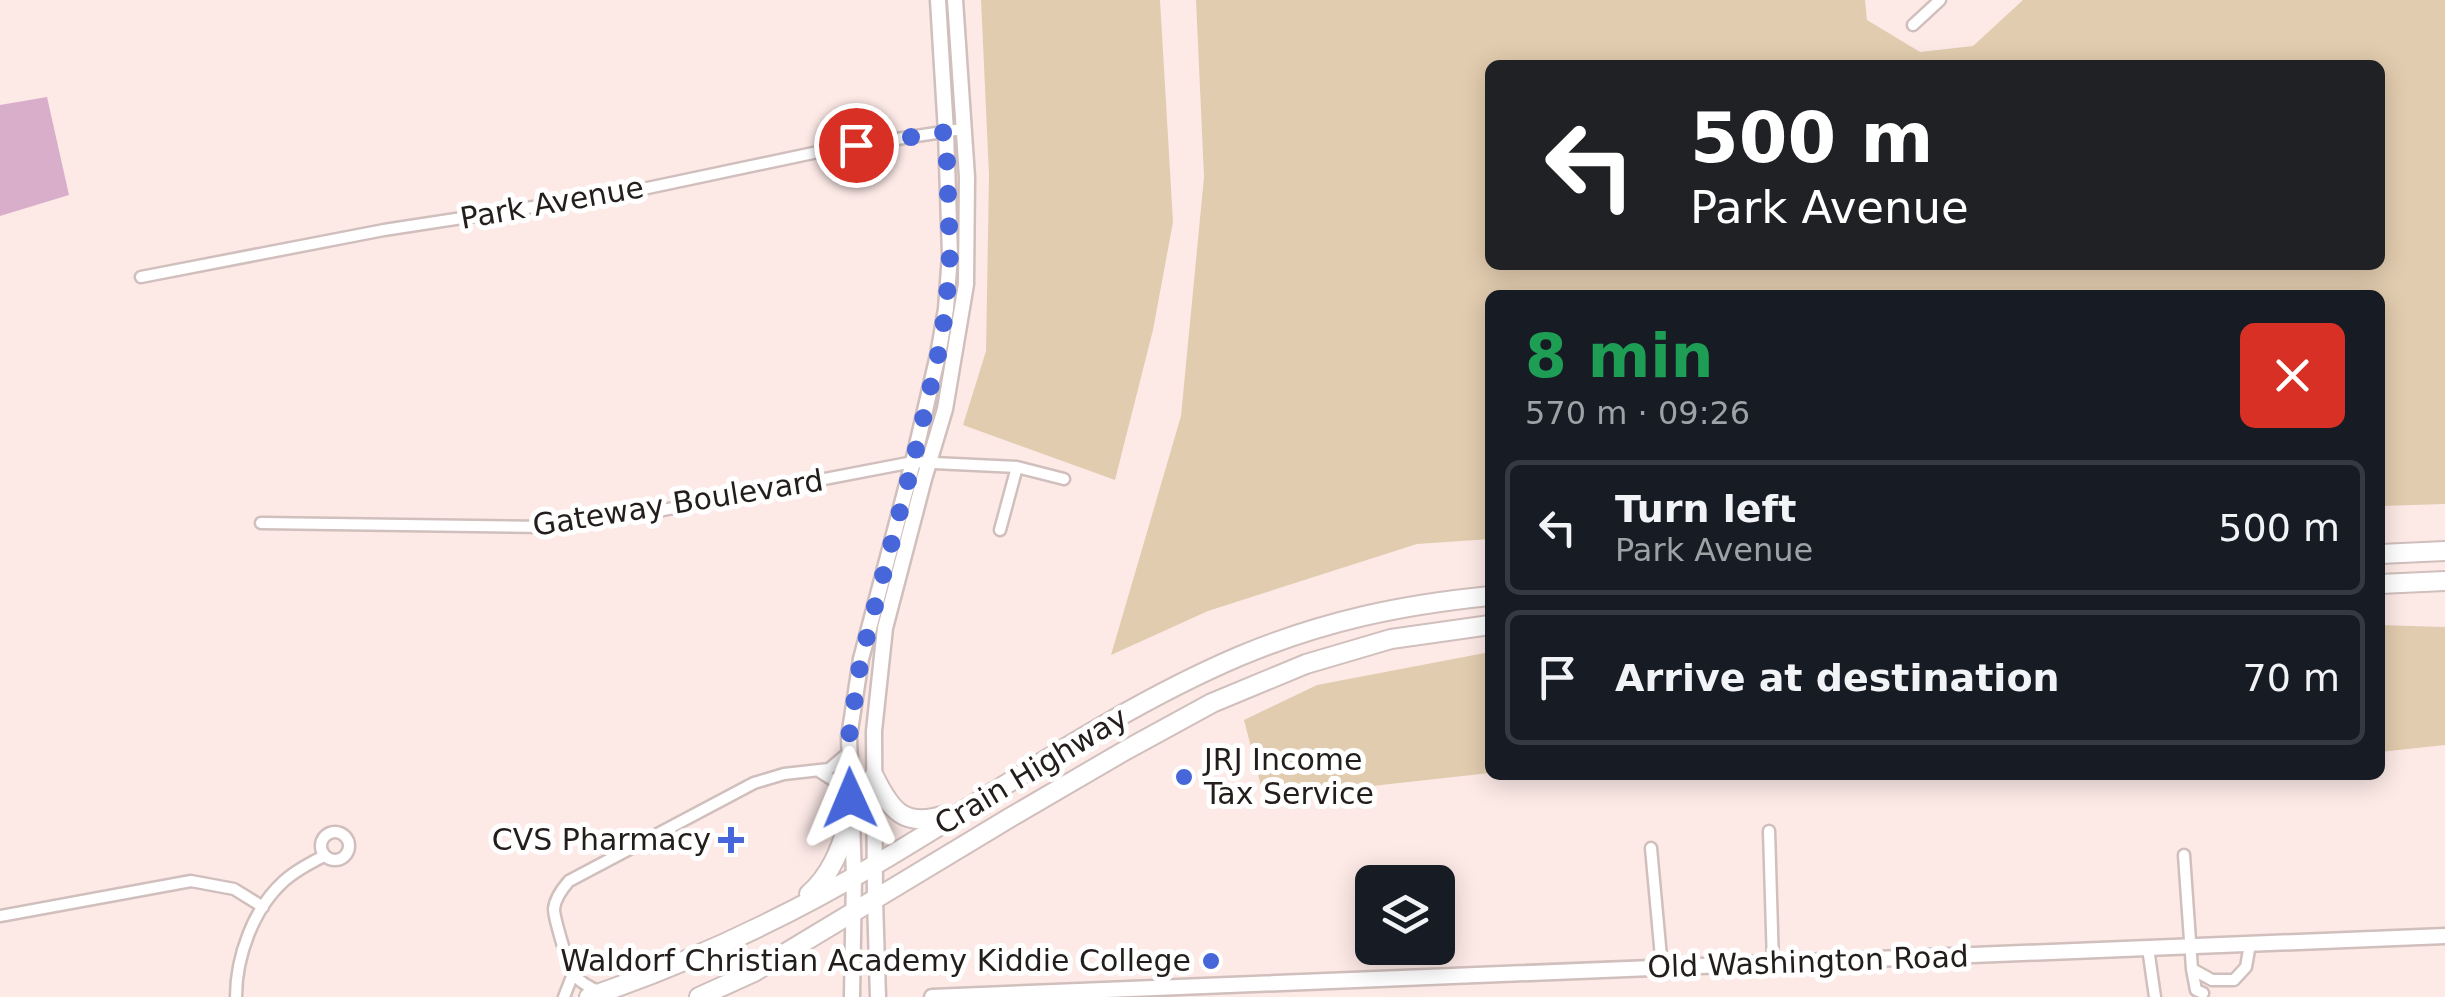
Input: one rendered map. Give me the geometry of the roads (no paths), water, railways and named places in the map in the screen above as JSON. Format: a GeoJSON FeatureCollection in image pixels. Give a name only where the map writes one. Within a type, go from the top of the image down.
{"type":"FeatureCollection","features":[{"type":"Feature","properties":{"kind":"highway"},"geometry":{"type":"LineString","coordinates":[[2385,554],[2445,551]]}},
{"type":"Feature","properties":{"kind":"highway"},"geometry":{"type":"LineString","coordinates":[[2385,584],[2445,581]]}},
{"type":"Feature","properties":{"kind":"highway","name":"Crain Highway"},"geometry":{"type":"LineString","coordinates":[[596,994],[701,953],[786,913],[1107,725],[1243,655],[1374,612],[1485,596]]}},
{"type":"Feature","properties":{"kind":"highway","name":"Crain Highway"},"geometry":{"type":"LineString","coordinates":[[699,997],[754,972],[1126,750],[1242,688],[1391,639],[1485,626]]}},
{"type":"Feature","properties":{"kind":"highway"},"geometry":{"type":"LineString","coordinates":[[874,776],[892,807],[911,820],[925,821],[964,809]]}},
{"type":"Feature","properties":{"kind":"highway"},"geometry":{"type":"LineString","coordinates":[[786,913],[828,874],[850,808]]}},
{"type":"Feature","properties":{"kind":"main road"},"geometry":{"type":"LineString","coordinates":[[852,997],[854,876],[848,752],[861,659],[913,462],[946,309],[950,255],[938,0]]}},
{"type":"Feature","properties":{"kind":"main road"},"geometry":{"type":"LineString","coordinates":[[878,997],[874,731],[885,628],[945,410],[966,284],[966,177],[954,0]]}},
{"type":"Feature","properties":{"kind":"main road","name":"Old Washington Road"},"geometry":{"type":"LineString","coordinates":[[932,997],[2445,936]]}},
{"type":"Feature","properties":{"kind":"street"},"geometry":{"type":"LineString","coordinates":[[1913,25],[1940,0]]}},
{"type":"Feature","properties":{"kind":"street","name":"Park Avenue"},"geometry":{"type":"LineString","coordinates":[[142,277],[384,230],[624,193],[832,149],[962,129]]}},
{"type":"Feature","properties":{"kind":"street","name":"Gateway Boulevard"},"geometry":{"type":"LineString","coordinates":[[261,523],[546,527],[658,511],[913,462],[1017,467],[1064,479]]}},
{"type":"Feature","properties":{"kind":"street"},"geometry":{"type":"LineString","coordinates":[[1000,530],[1017,467]]}},
{"type":"Feature","properties":{"kind":"street"},"geometry":{"type":"LineString","coordinates":[[596,994],[573,974],[554,911],[569,880],[754,783],[784,774],[819,772],[836,765],[848,752]]}},
{"type":"Feature","properties":{"kind":"street"},"geometry":{"type":"LineString","coordinates":[[819,772],[839,784],[850,808]]}},
{"type":"Feature","properties":{"kind":"street"},"geometry":{"type":"LineString","coordinates":[[1769,830],[1773,964]]}},
{"type":"Feature","properties":{"kind":"street"},"geometry":{"type":"LineString","coordinates":[[1651,848],[1662,968]]}},
{"type":"Feature","properties":{"kind":"street"},"geometry":{"type":"LineString","coordinates":[[2184,855],[2192,969],[2196,990],[2203,994]]}},
{"type":"Feature","properties":{"kind":"street"},"geometry":{"type":"LineString","coordinates":[[236,997],[238,972],[252,927],[263,907],[284,881],[324,856]]}},
{"type":"Feature","properties":{"kind":"street"},"geometry":{"type":"LineString","coordinates":[[0,916],[191,881],[234,889],[263,907]]}},
{"type":"Feature","properties":{"kind":"street"},"geometry":{"type":"LineString","coordinates":[[2192,969],[2212,980],[2234,980],[2246,967],[2250,944]]}},
{"type":"Feature","properties":{"kind":"street"},"geometry":{"type":"LineString","coordinates":[[2148,948],[2155,997]]}},
{"type":"Feature","properties":{"kind":"street"},"geometry":{"type":"LineString","coordinates":[[564,997],[573,974]]}},
{"type":"Feature","properties":{"kind":"place","name":"JRJ Income Tax Service"},"geometry":{"type":"Point","coordinates":[1184,777]}},
{"type":"Feature","properties":{"kind":"place","name":"CVS Pharmacy"},"geometry":{"type":"Point","coordinates":[731,840]}},
{"type":"Feature","properties":{"kind":"place","name":"Waldorf Christian Academy Kiddie College"},"geometry":{"type":"Point","coordinates":[1211,961]}}]}
